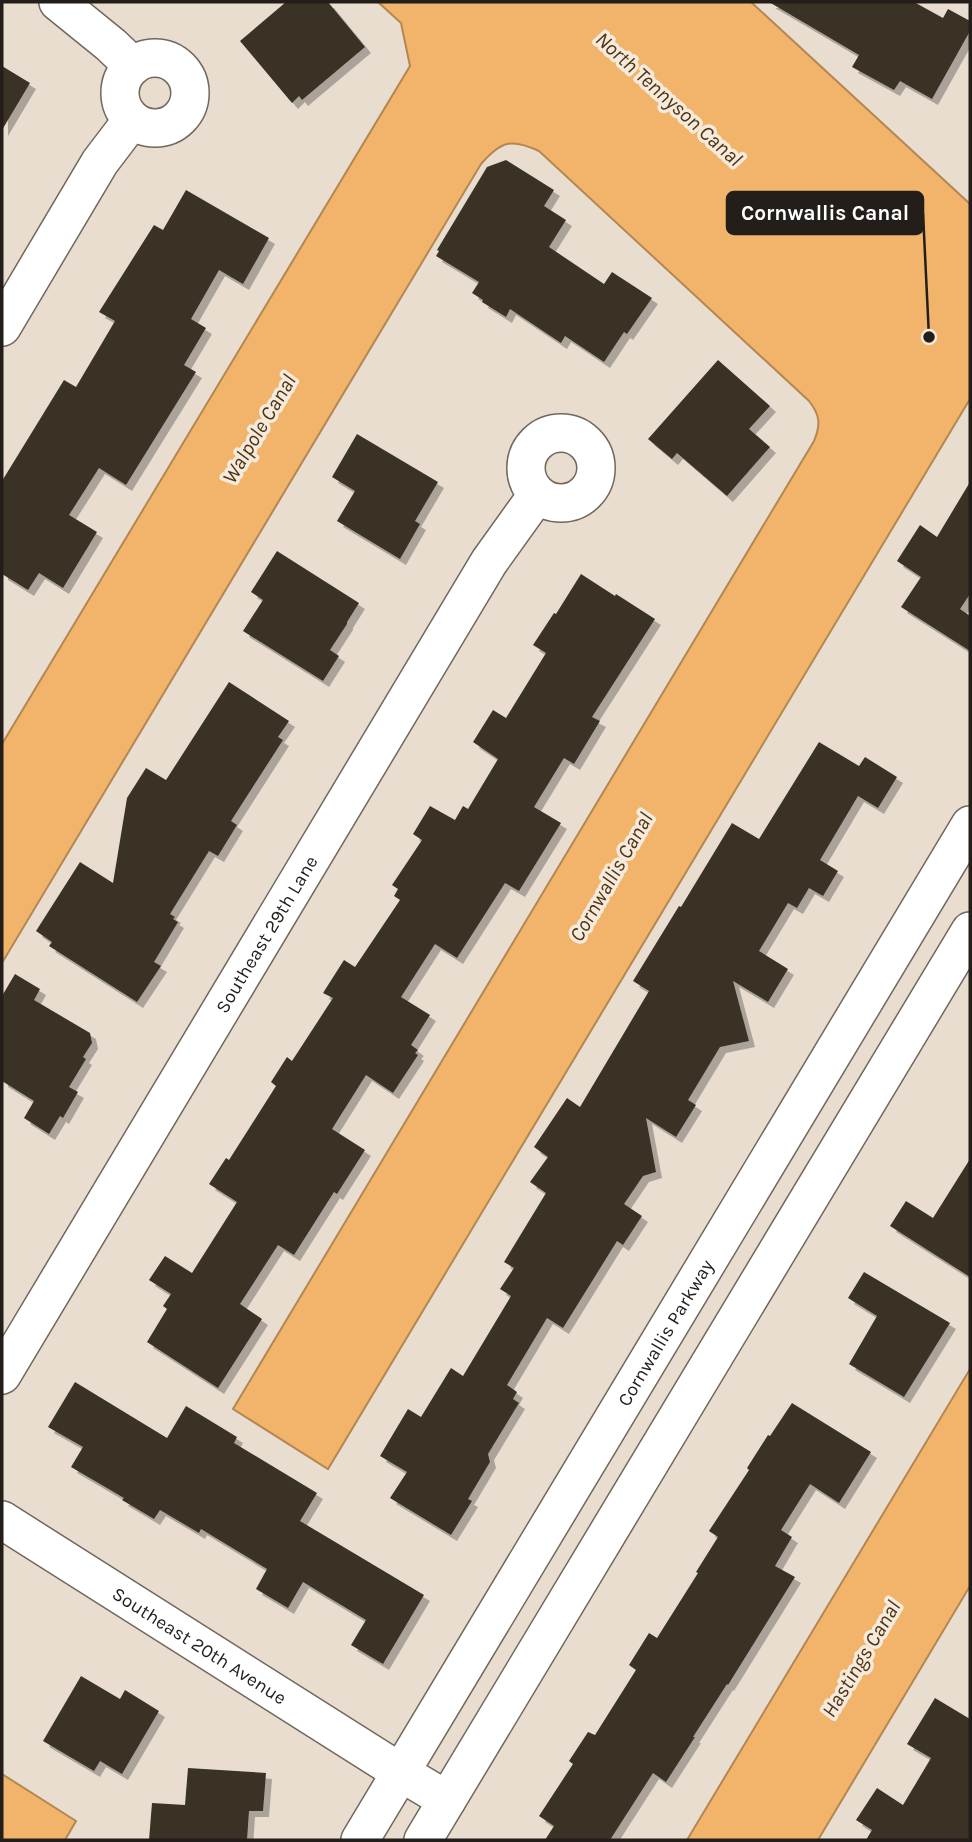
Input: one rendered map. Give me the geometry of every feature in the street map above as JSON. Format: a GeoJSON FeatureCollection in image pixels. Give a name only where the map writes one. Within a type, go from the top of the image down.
{"type":"FeatureCollection","features":[{"type":"Feature","properties":{"kind":"street"},"geometry":{"type":"LineString","coordinates":[[58,2],[133,66]]}},
{"type":"Feature","properties":{"kind":"street"},"geometry":{"type":"LineString","coordinates":[[156,58],[179,66],[190,85],[188,107],[182,117],[163,128],[141,126],[132,120],[124,110],[120,98],[125,75],[133,66],[156,58]]}},
{"type":"Feature","properties":{"kind":"street"},"geometry":{"type":"LineString","coordinates":[[2,327],[100,163],[132,120]]}},
{"type":"Feature","properties":{"kind":"street","name":"Southeast 29th Lane"},"geometry":{"type":"LineString","coordinates":[[2,1375],[489,562],[537,495]]}},
{"type":"Feature","properties":{"kind":"street","name":"Cornwallis Parkway"},"geometry":{"type":"LineString","coordinates":[[360,1840],[970,824]]}},
{"type":"Feature","properties":{"kind":"street"},"geometry":{"type":"LineString","coordinates":[[423,1840],[970,931]]}},
{"type":"Feature","properties":{"kind":"street"},"geometry":{"type":"LineString","coordinates":[[835,1051],[881,1079]]}},
{"type":"Feature","properties":{"kind":"street","name":"Southeast 20th Avenue"},"geometry":{"type":"LineString","coordinates":[[2,1520],[447,1800]]}},
{"type":"Feature","properties":{"kind":"water"},"geometry":{"type":"Polygon","coordinates":[[[378,2],[751,2],[970,204],[970,399],[328,1469],[233,1409],[814,441],[818,430],[817,415],[809,401],[539,151],[514,143],[501,146],[481,164],[2,963],[2,744],[410,66],[401,23],[378,2]]]}},
{"type":"Feature","properties":{"kind":"water","name":"Hastings Canal"},"geometry":{"type":"Polygon","coordinates":[[[970,1369],[970,1586],[818,1840],[687,1840],[970,1369]]]}},
{"type":"Feature","properties":{"kind":"water"},"geometry":{"type":"Polygon","coordinates":[[[2,1774],[76,1821],[65,1840],[2,1840],[2,1774]]]}},
{"type":"Feature","properties":{"kind":"building"},"geometry":{"type":"Polygon","coordinates":[[[286,2],[328,2],[365,47],[302,100],[299,96],[292,103],[240,41],[286,2]]]}},
{"type":"Feature","properties":{"kind":"building"},"geometry":{"type":"Polygon","coordinates":[[[769,2],[914,2],[943,18],[948,9],[970,21],[970,31],[932,99],[900,81],[894,90],[852,67],[859,55],[769,2]]]}},
{"type":"Feature","properties":{"kind":"building"},"geometry":{"type":"Polygon","coordinates":[[[2,66],[30,83],[2,130],[2,66]]]}},
{"type":"Feature","properties":{"kind":"building"},"geometry":{"type":"Polygon","coordinates":[[[506,160],[554,190],[544,206],[566,220],[549,247],[604,284],[612,272],[652,298],[604,362],[565,336],[561,343],[510,309],[506,317],[482,302],[483,300],[472,293],[479,282],[436,256],[439,251],[437,250],[487,167],[506,160]]]}},
{"type":"Feature","properties":{"kind":"building"},"geometry":{"type":"Polygon","coordinates":[[[186,190],[269,238],[243,284],[219,270],[191,319],[206,328],[184,365],[196,372],[126,485],[99,468],[69,515],[97,532],[63,588],[39,573],[28,590],[2,574],[2,481],[64,380],[76,387],[115,321],[99,312],[154,225],[163,230],[186,190]]]}},
{"type":"Feature","properties":{"kind":"building"},"geometry":{"type":"Polygon","coordinates":[[[718,360],[770,406],[749,429],[770,447],[727,496],[677,453],[672,459],[648,439],[718,360]]]}},
{"type":"Feature","properties":{"kind":"building"},"geometry":{"type":"Polygon","coordinates":[[[357,434],[438,482],[415,521],[420,524],[400,559],[337,521],[355,491],[332,477],[357,434]]]}},
{"type":"Feature","properties":{"kind":"building"},"geometry":{"type":"Polygon","coordinates":[[[970,482],[970,594],[960,609],[970,616],[970,651],[901,607],[921,577],[897,561],[920,525],[937,537],[970,482]]]}},
{"type":"Feature","properties":{"kind":"building"},"geometry":{"type":"Polygon","coordinates":[[[277,551],[359,603],[330,650],[339,656],[323,681],[243,631],[263,600],[251,592],[277,551]]]}},
{"type":"Feature","properties":{"kind":"building"},"geometry":{"type":"Polygon","coordinates":[[[581,574],[655,619],[592,717],[600,721],[574,764],[564,758],[534,807],[561,823],[519,891],[505,883],[457,958],[435,944],[401,997],[430,1015],[411,1045],[418,1050],[415,1053],[418,1055],[393,1093],[366,1075],[332,1129],[365,1150],[337,1194],[334,1192],[294,1255],[278,1245],[240,1304],[262,1319],[218,1388],[147,1342],[167,1309],[163,1306],[171,1294],[149,1280],[165,1256],[192,1273],[237,1202],[209,1184],[226,1158],[229,1160],[276,1086],[271,1082],[287,1057],[292,1061],[333,998],[323,993],[344,960],[355,967],[400,900],[394,896],[398,889],[392,885],[422,840],[413,834],[430,806],[455,820],[463,806],[468,809],[498,759],[473,742],[493,710],[506,718],[546,653],[533,645],[581,574]]]}},
{"type":"Feature","properties":{"kind":"building"},"geometry":{"type":"Polygon","coordinates":[[[229,682],[289,721],[278,737],[283,740],[231,821],[237,825],[218,856],[209,851],[170,914],[178,922],[154,962],[161,966],[137,1002],[49,946],[52,942],[36,931],[80,862],[113,883],[127,798],[146,768],[166,780],[229,682]]]}},
{"type":"Feature","properties":{"kind":"building"},"geometry":{"type":"Polygon","coordinates":[[[819,742],[859,766],[865,757],[897,777],[878,808],[858,796],[820,860],[838,871],[823,896],[809,888],[797,908],[788,903],[759,951],[788,969],[768,1002],[733,981],[749,1041],[720,1047],[688,1100],[696,1105],[676,1137],[646,1118],[656,1172],[643,1176],[624,1204],[642,1216],[623,1245],[617,1241],[563,1328],[547,1318],[507,1385],[517,1392],[513,1399],[519,1403],[488,1454],[490,1462],[468,1499],[472,1501],[451,1535],[390,1498],[407,1472],[380,1456],[408,1409],[421,1417],[451,1368],[463,1376],[511,1296],[500,1289],[514,1268],[504,1262],[546,1193],[530,1182],[548,1157],[534,1147],[567,1098],[580,1107],[649,991],[633,981],[679,906],[681,907],[732,823],[759,839],[819,742]]]}},
{"type":"Feature","properties":{"kind":"building"},"geometry":{"type":"Polygon","coordinates":[[[15,974],[40,989],[34,1000],[90,1033],[92,1043],[83,1057],[86,1059],[69,1087],[78,1092],[63,1118],[60,1116],[49,1134],[24,1118],[34,1101],[2,1081],[2,996],[15,974]]]}},
{"type":"Feature","properties":{"kind":"building"},"geometry":{"type":"Polygon","coordinates":[[[970,1159],[970,1277],[890,1226],[906,1201],[933,1218],[970,1159]]]}},
{"type":"Feature","properties":{"kind":"building"},"geometry":{"type":"Polygon","coordinates":[[[864,1272],[950,1323],[904,1397],[849,1364],[877,1316],[848,1298],[864,1272]]]}},
{"type":"Feature","properties":{"kind":"building"},"geometry":{"type":"Polygon","coordinates":[[[75,1382],[167,1438],[186,1406],[237,1437],[234,1443],[317,1493],[300,1521],[424,1595],[383,1664],[351,1645],[366,1620],[303,1582],[288,1608],[256,1589],[267,1569],[201,1529],[199,1533],[160,1510],[154,1519],[71,1467],[83,1447],[48,1427],[75,1382]]]}},
{"type":"Feature","properties":{"kind":"building"},"geometry":{"type":"Polygon","coordinates":[[[792,1403],[871,1452],[839,1503],[810,1484],[781,1530],[792,1537],[775,1566],[795,1577],[666,1782],[653,1773],[610,1840],[545,1840],[554,1826],[539,1816],[573,1764],[569,1761],[588,1732],[595,1735],[636,1670],[629,1665],[649,1633],[657,1638],[698,1573],[696,1572],[718,1537],[709,1531],[749,1470],[747,1468],[768,1435],[770,1436],[792,1403]]]}},
{"type":"Feature","properties":{"kind":"building"},"geometry":{"type":"Polygon","coordinates":[[[81,1676],[120,1699],[125,1690],[159,1711],[122,1774],[100,1761],[94,1771],[43,1741],[81,1676]]]}},
{"type":"Feature","properties":{"kind":"building"},"geometry":{"type":"Polygon","coordinates":[[[935,1698],[970,1719],[970,1840],[866,1840],[872,1830],[856,1820],[877,1788],[903,1805],[931,1758],[907,1744],[935,1698]]]}},
{"type":"Feature","properties":{"kind":"building"},"geometry":{"type":"Polygon","coordinates":[[[188,1768],[266,1773],[263,1811],[249,1811],[247,1840],[149,1840],[152,1803],[185,1805],[188,1768]]]}},
{"type":"Feature","properties":{"kind":"place","name":"Cornwallis Canal"},"geometry":{"type":"Point","coordinates":[929,337]}},
{"type":"Feature","properties":{"kind":"water label","name":"North Tennyson Canal"},"geometry":{"type":"Point","coordinates":[669,99]}},
{"type":"Feature","properties":{"kind":"water label","name":"Walpole Canal"},"geometry":{"type":"Point","coordinates":[259,429]}}]}
